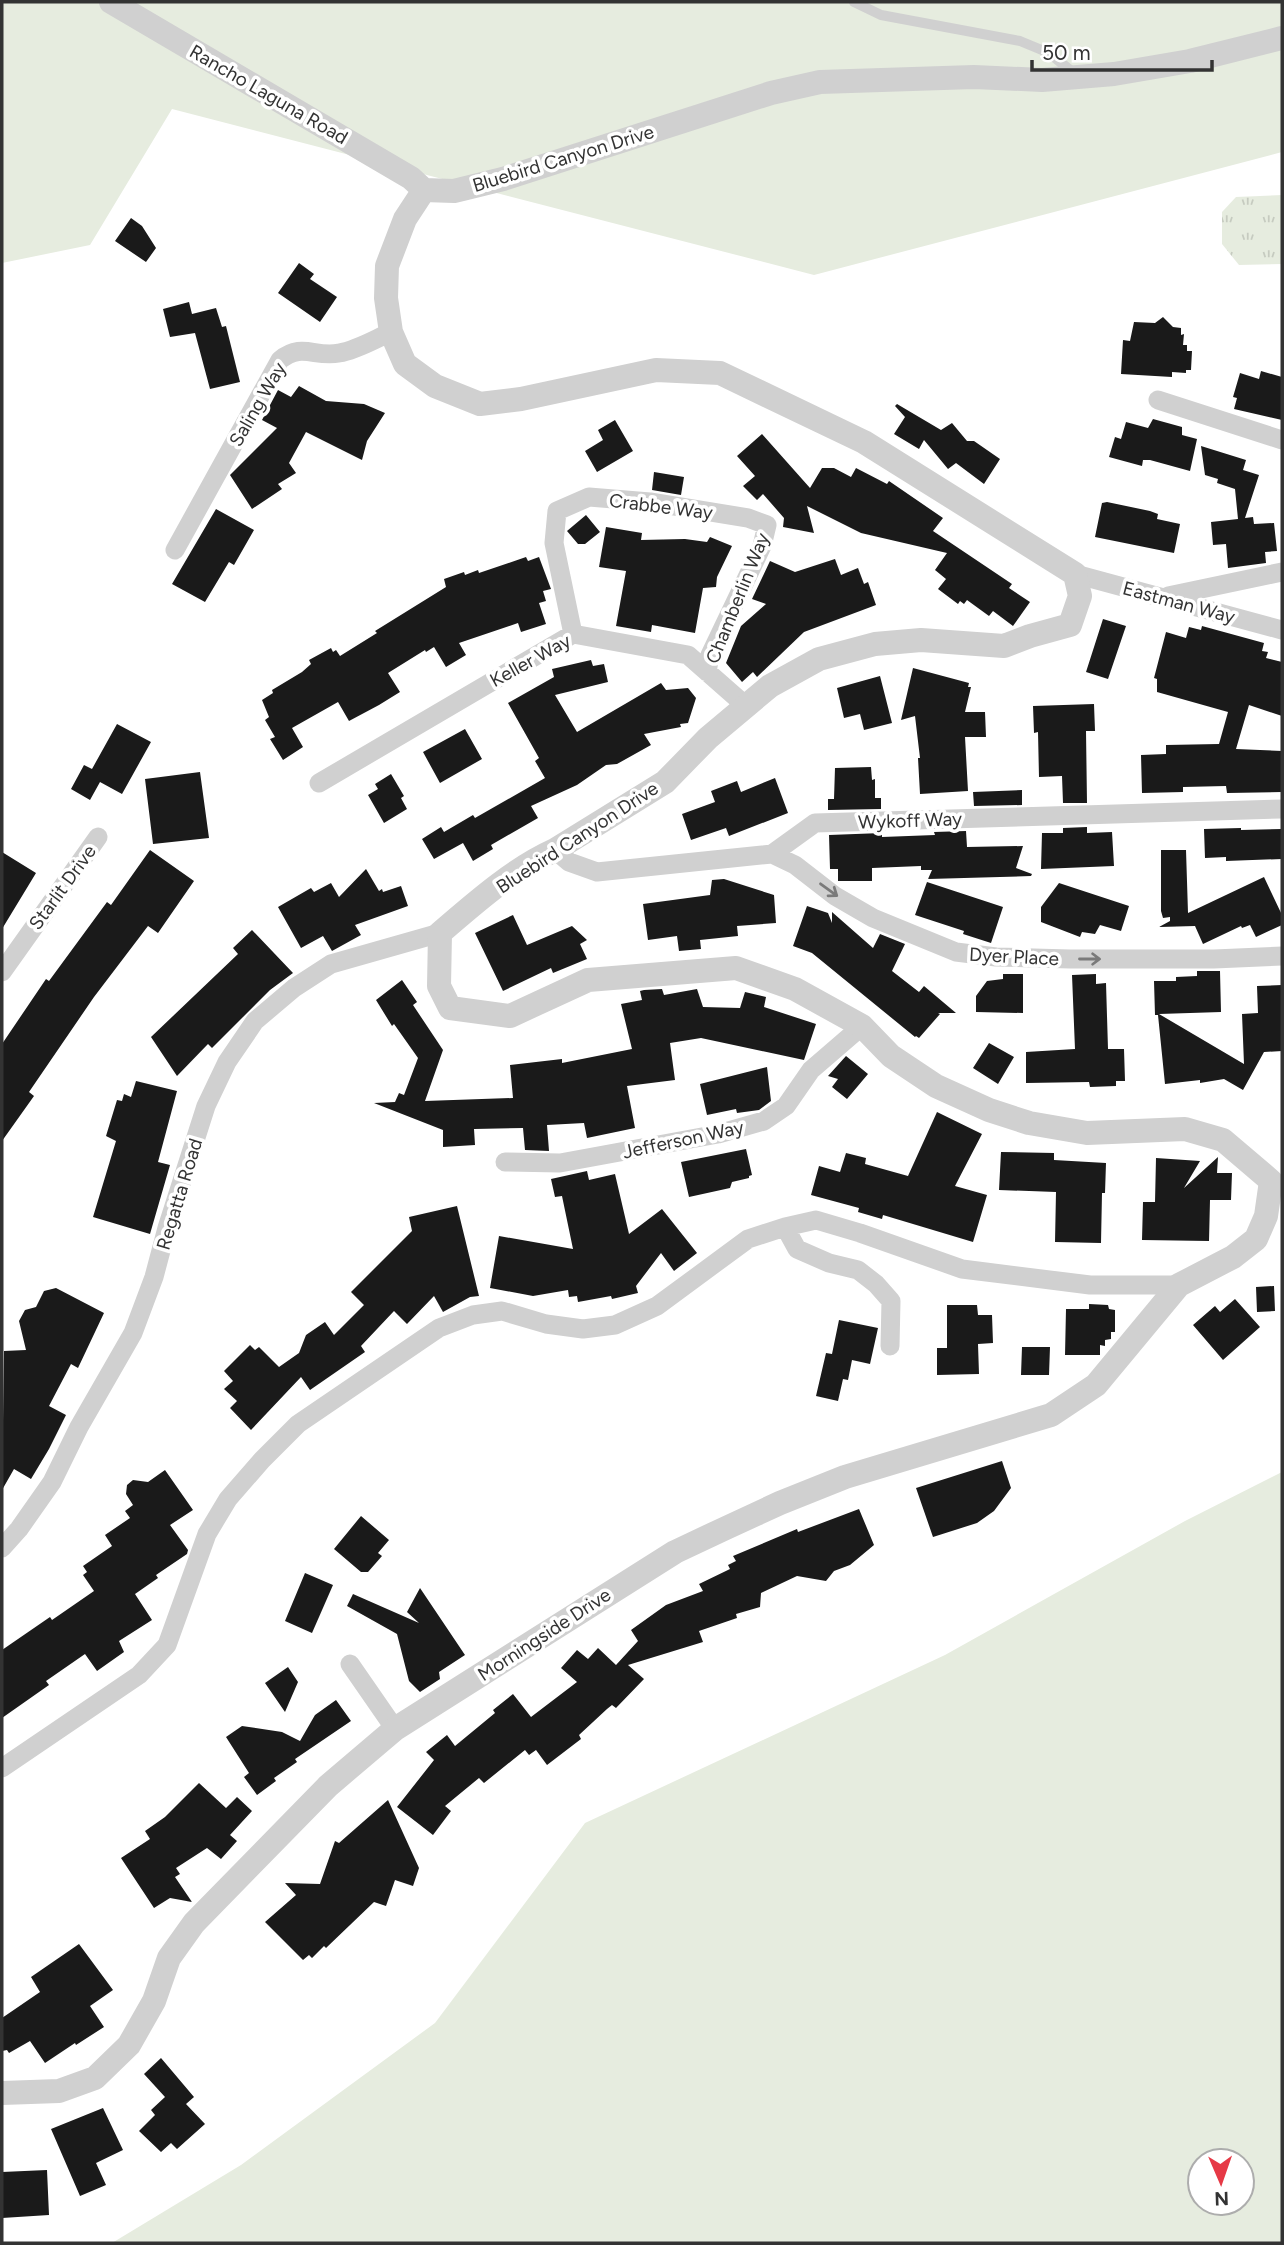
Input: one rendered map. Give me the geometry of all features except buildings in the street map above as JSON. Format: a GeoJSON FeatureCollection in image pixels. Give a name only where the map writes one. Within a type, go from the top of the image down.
{"type":"FeatureCollection","features":[{"type":"Feature","properties":{"kind":"street","name":"Rancho Laguna Road"},"geometry":{"type":"LineString","coordinates":[[111,2],[411,177],[424,190]]}},
{"type":"Feature","properties":{"kind":"street","name":"Bluebird Canyon Drive"},"geometry":{"type":"LineString","coordinates":[[424,190],[454,191],[503,179],[771,93],[820,82],[974,77],[1042,80],[1114,74],[1190,61],[1282,38]]}},
{"type":"Feature","properties":{"kind":"street"},"geometry":{"type":"LineString","coordinates":[[424,190],[405,219],[387,266],[386,298],[391,332],[405,364],[435,386],[480,404],[521,399],[656,370],[720,373],[864,442],[1075,574]]}},
{"type":"Feature","properties":{"kind":"street","name":"Saling Way"},"geometry":{"type":"LineString","coordinates":[[175,550],[280,360],[288,354],[303,350],[327,354],[342,352],[391,332]]}},
{"type":"Feature","properties":{"kind":"street"},"geometry":{"type":"LineString","coordinates":[[1158,400],[1282,440]]}},
{"type":"Feature","properties":{"kind":"street","name":"Crabbe Way"},"geometry":{"type":"LineString","coordinates":[[573,634],[554,543],[557,511],[589,497],[650,502],[748,518],[767,525]]}},
{"type":"Feature","properties":{"kind":"street","name":"Chamberlin Way"},"geometry":{"type":"LineString","coordinates":[[707,672],[710,655],[762,546],[767,525]]}},
{"type":"Feature","properties":{"kind":"street"},"geometry":{"type":"LineString","coordinates":[[1164,597],[1282,572]]}},
{"type":"Feature","properties":{"kind":"street","name":"Bluebird Canyon Drive"},"geometry":{"type":"LineString","coordinates":[[440,933],[538,858],[665,782],[708,738],[770,686],[819,659],[875,644],[921,640],[1004,646],[1070,625],[1080,596],[1075,574]]}},
{"type":"Feature","properties":{"kind":"street","name":"Eastman Way"},"geometry":{"type":"LineString","coordinates":[[1075,574],[1282,630]]}},
{"type":"Feature","properties":{"kind":"street","name":"Keller Way"},"geometry":{"type":"LineString","coordinates":[[319,783],[573,634],[688,655],[746,706]]}},
{"type":"Feature","properties":{"kind":"street","name":"Wykoff Way"},"geometry":{"type":"LineString","coordinates":[[555,850],[569,862],[597,872],[772,854],[815,823],[1282,809]]}},
{"type":"Feature","properties":{"kind":"street","name":"Starlit Drive"},"geometry":{"type":"LineString","coordinates":[[2,972],[99,837]]}},
{"type":"Feature","properties":{"kind":"street","name":"Dyer Place"},"geometry":{"type":"LineString","coordinates":[[772,854],[795,864],[835,896],[873,918],[956,952],[996,957],[1070,959],[1282,956]]}},
{"type":"Feature","properties":{"kind":"street"},"geometry":{"type":"LineString","coordinates":[[2,1768],[139,1675],[167,1645],[207,1534],[228,1499],[261,1460],[298,1424],[439,1328],[473,1315],[502,1311],[546,1324],[583,1329],[615,1325],[657,1306],[748,1239],[816,1220],[962,1269],[1090,1285],[1179,1285],[1233,1257],[1256,1239],[1266,1216],[1277,1180],[1223,1140],[1185,1129],[1087,1133],[1029,1124],[989,1110],[936,1086],[891,1056],[862,1026],[795,989],[736,968],[589,980],[510,1016],[450,1008],[439,986],[440,933]]}},
{"type":"Feature","properties":{"kind":"street","name":"Regatta Road"},"geometry":{"type":"LineString","coordinates":[[2,1548],[19,1530],[52,1482],[79,1427],[133,1333],[154,1277],[206,1106],[228,1062],[255,1021],[294,988],[331,964],[440,933]]}},
{"type":"Feature","properties":{"kind":"street","name":"Jefferson Way"},"geometry":{"type":"LineString","coordinates":[[505,1162],[560,1163],[718,1134],[764,1121],[786,1106],[811,1070],[862,1026]]}},
{"type":"Feature","properties":{"kind":"street"},"geometry":{"type":"LineString","coordinates":[[785,1227],[797,1249],[829,1263],[858,1270],[876,1284],[891,1301],[890,1346]]}},
{"type":"Feature","properties":{"kind":"street","name":"Morningside Drive"},"geometry":{"type":"LineString","coordinates":[[2,2093],[59,2091],[95,2078],[129,2045],[154,2001],[169,1958],[194,1923],[328,1786],[395,1729],[675,1552],[845,1477],[1051,1415],[1096,1385],[1179,1285]]}},
{"type":"Feature","properties":{"kind":"street"},"geometry":{"type":"LineString","coordinates":[[350,1664],[395,1729]]}},
{"type":"Feature","properties":{"kind":"lane"},"geometry":{"type":"LineString","coordinates":[[854,2],[881,15],[1020,41],[1049,53],[1079,77]]}},
{"type":"Feature","properties":{"kind":"green space"},"geometry":{"type":"Polygon","coordinates":[[[2,2],[1282,2],[1282,152],[814,275],[172,109],[90,245],[2,263],[2,2]]]}},
{"type":"Feature","properties":{"kind":"green space"},"geometry":{"type":"Polygon","coordinates":[[[1282,195],[1282,264],[1239,265],[1222,244],[1222,212],[1236,197],[1282,195]]]}},
{"type":"Feature","properties":{"kind":"green space"},"geometry":{"type":"Polygon","coordinates":[[[1282,1472],[1282,2243],[112,2243],[241,2165],[435,2023],[585,1823],[945,1655],[1185,1521],[1282,1472]]]}}]}
